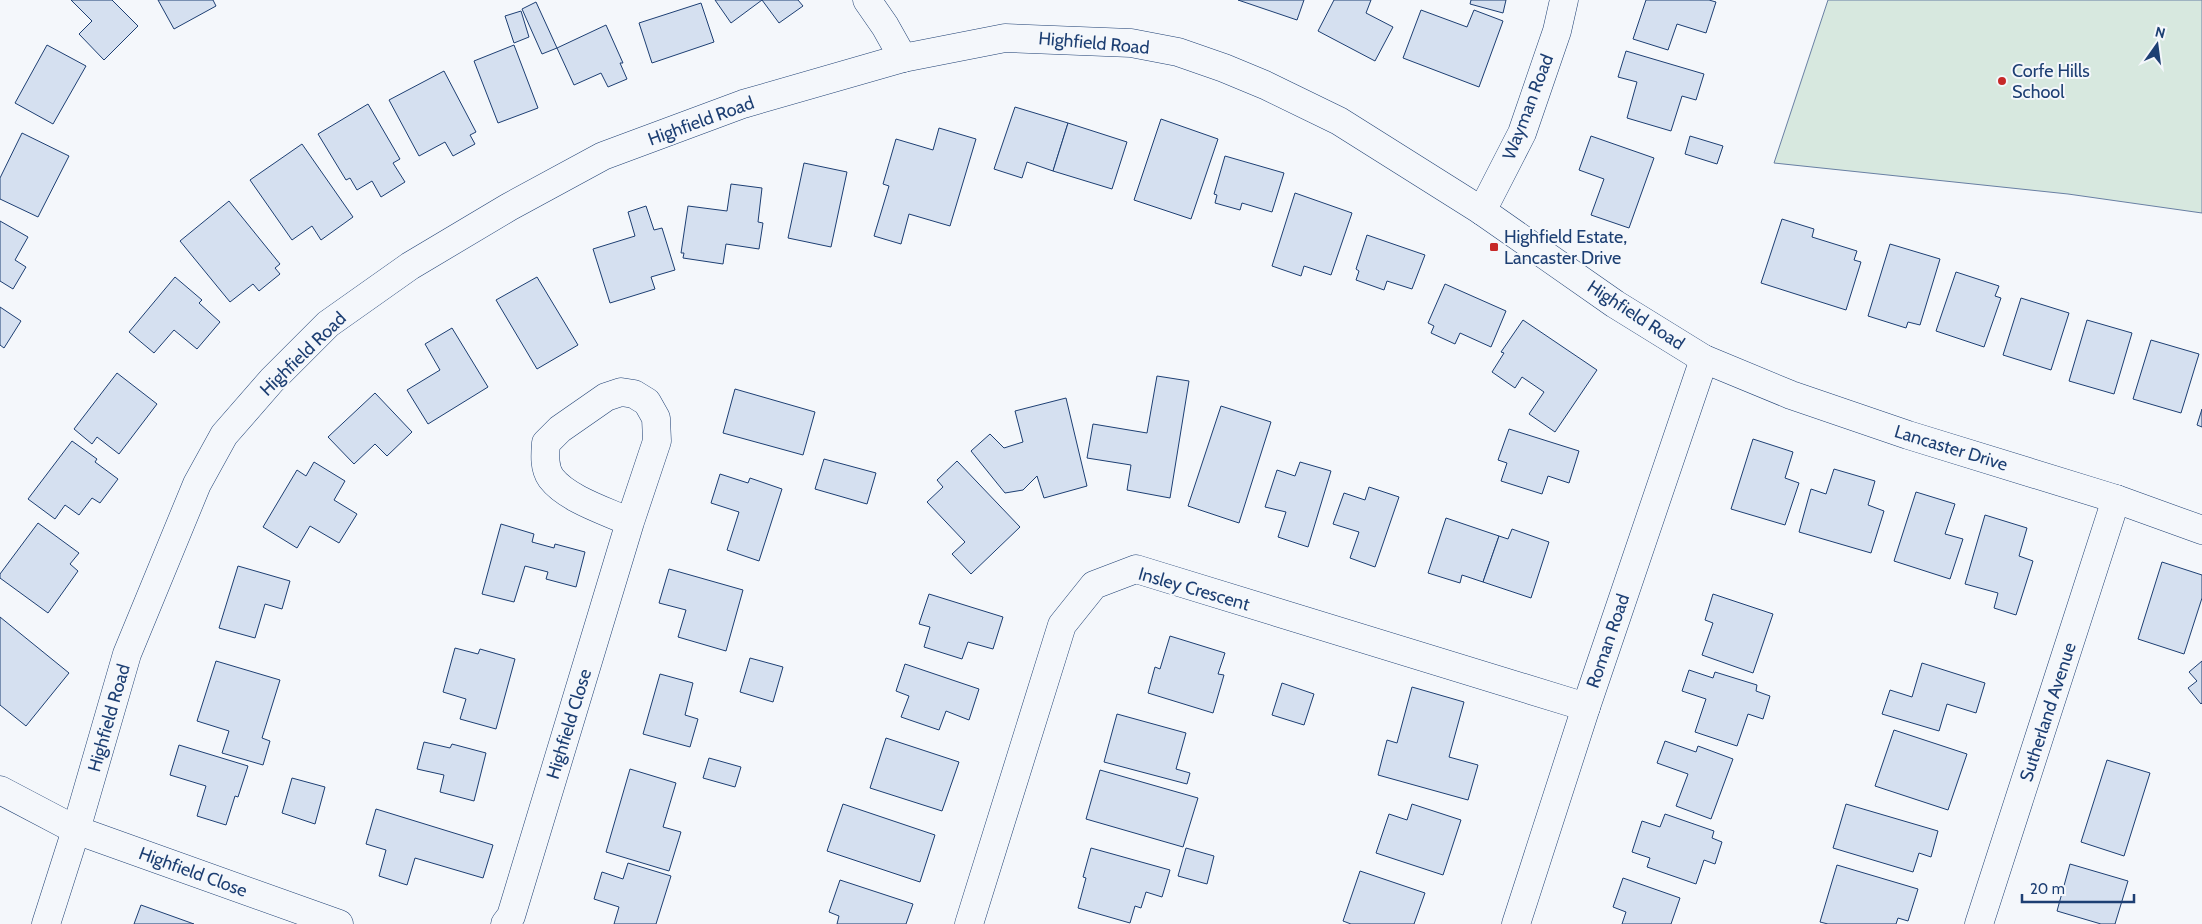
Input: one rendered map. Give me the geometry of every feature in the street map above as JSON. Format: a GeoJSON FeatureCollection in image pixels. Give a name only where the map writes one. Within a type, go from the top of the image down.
{"type":"FeatureCollection","features":[{"type":"Feature","properties":{"kind":"street"},"geometry":{"type":"LineString","coordinates":[[866,0],[885,26],[903,58]]}},
{"type":"Feature","properties":{"kind":"street","name":"Wayman Road"},"geometry":{"type":"LineString","coordinates":[[1482,211],[1522,133],[1558,31],[1564,0]]}},
{"type":"Feature","properties":{"kind":"street","name":"Highfield Road"},"geometry":{"type":"LineString","coordinates":[[46,924],[76,830],[127,654],[197,484],[224,435],[272,380],[328,324],[410,266],[509,207],[603,156],[743,104],[903,58],[1005,38],[1131,43],[1178,52],[1257,81],[1339,121],[1482,211],[1615,304],[1704,358]]}},
{"type":"Feature","properties":{"kind":"street","name":"Lancaster Drive"},"geometry":{"type":"LineString","coordinates":[[1704,358],[1797,397],[1899,432],[2116,500],[2202,530]]}},
{"type":"Feature","properties":{"kind":"street","name":"Roman Road"},"geometry":{"type":"LineString","coordinates":[[1516,924],[1586,707],[1704,358]]}},
{"type":"Feature","properties":{"kind":"street","name":"Highfield Close"},"geometry":{"type":"LineString","coordinates":[[505,924],[511,916],[630,522],[657,441],[656,418],[647,402],[634,394],[621,392],[606,397],[560,430],[546,443],[545,459],[550,477],[565,491],[630,522]]}},
{"type":"Feature","properties":{"kind":"street","name":"Sutherland Avenue"},"geometry":{"type":"LineString","coordinates":[[1979,924],[2116,500]]}},
{"type":"Feature","properties":{"kind":"street","name":"Insley Crescent"},"geometry":{"type":"LineString","coordinates":[[970,924],[1062,625],[1094,585],[1136,569],[1586,707]]}},
{"type":"Feature","properties":{"kind":"street","name":"Highfield Close"},"geometry":{"type":"LineString","coordinates":[[0,790],[76,830],[339,924]]}},
{"type":"Feature","properties":{"kind":"shaded area","name":"Corfe Hills School"},"geometry":{"type":"Polygon","coordinates":[[[1828,0],[2202,0],[2202,213],[2068,194],[1774,163],[1828,0]]]}},
{"type":"Feature","properties":{"kind":"building"},"geometry":{"type":"Polygon","coordinates":[[[71,0],[112,0],[138,26],[104,60],[79,34],[92,21],[71,0]]]}},
{"type":"Feature","properties":{"kind":"building"},"geometry":{"type":"Polygon","coordinates":[[[158,0],[213,0],[216,6],[174,29],[158,0]]]}},
{"type":"Feature","properties":{"kind":"building"},"geometry":{"type":"Polygon","coordinates":[[[715,0],[762,0],[731,23],[715,0]]]}},
{"type":"Feature","properties":{"kind":"building"},"geometry":{"type":"Polygon","coordinates":[[[762,0],[798,0],[803,6],[779,23],[762,0]]]}},
{"type":"Feature","properties":{"kind":"building"},"geometry":{"type":"Polygon","coordinates":[[[1238,0],[1304,0],[1297,20],[1238,0]]]}},
{"type":"Feature","properties":{"kind":"building"},"geometry":{"type":"Polygon","coordinates":[[[1334,0],[1371,0],[1366,13],[1393,27],[1375,61],[1318,31],[1334,0]]]}},
{"type":"Feature","properties":{"kind":"building"},"geometry":{"type":"Polygon","coordinates":[[[1471,0],[1506,0],[1503,13],[1470,4],[1471,0]]]}},
{"type":"Feature","properties":{"kind":"building"},"geometry":{"type":"Polygon","coordinates":[[[1646,0],[1709,0],[1716,2],[1706,33],[1677,24],[1668,50],[1633,39],[1646,0]]]}},
{"type":"Feature","properties":{"kind":"building"},"geometry":{"type":"Polygon","coordinates":[[[536,2],[557,48],[542,54],[522,9],[536,2]]]}},
{"type":"Feature","properties":{"kind":"building"},"geometry":{"type":"Polygon","coordinates":[[[701,3],[714,42],[652,63],[639,23],[701,3]]]}},
{"type":"Feature","properties":{"kind":"building"},"geometry":{"type":"Polygon","coordinates":[[[1421,10],[1467,27],[1474,10],[1503,21],[1479,87],[1403,58],[1421,10]]]}},
{"type":"Feature","properties":{"kind":"building"},"geometry":{"type":"Polygon","coordinates":[[[521,11],[529,37],[514,43],[505,16],[521,11]]]}},
{"type":"Feature","properties":{"kind":"building"},"geometry":{"type":"Polygon","coordinates":[[[606,25],[623,63],[620,63],[627,79],[608,87],[601,73],[574,85],[557,48],[606,25]]]}},
{"type":"Feature","properties":{"kind":"building"},"geometry":{"type":"Polygon","coordinates":[[[47,45],[86,66],[53,124],[15,103],[47,45]]]}},
{"type":"Feature","properties":{"kind":"building"},"geometry":{"type":"Polygon","coordinates":[[[514,45],[538,108],[498,123],[474,61],[514,45]]]}},
{"type":"Feature","properties":{"kind":"building"},"geometry":{"type":"Polygon","coordinates":[[[1626,51],[1704,74],[1696,100],[1682,96],[1671,131],[1627,118],[1637,82],[1618,77],[1626,51]]]}},
{"type":"Feature","properties":{"kind":"building"},"geometry":{"type":"Polygon","coordinates":[[[444,71],[476,132],[470,135],[475,144],[453,156],[445,142],[419,156],[389,100],[444,71]]]}},
{"type":"Feature","properties":{"kind":"building"},"geometry":{"type":"Polygon","coordinates":[[[368,104],[400,159],[393,163],[405,182],[381,197],[372,181],[357,190],[350,178],[346,180],[318,134],[368,104]]]}},
{"type":"Feature","properties":{"kind":"building"},"geometry":{"type":"Polygon","coordinates":[[[1015,107],[1068,123],[1053,171],[1027,162],[1022,178],[994,169],[1015,107]]]}},
{"type":"Feature","properties":{"kind":"building"},"geometry":{"type":"Polygon","coordinates":[[[1161,119],[1218,139],[1191,219],[1134,200],[1161,119]]]}},
{"type":"Feature","properties":{"kind":"building"},"geometry":{"type":"Polygon","coordinates":[[[1068,123],[1127,142],[1112,189],[1053,171],[1068,123]]]}},
{"type":"Feature","properties":{"kind":"building"},"geometry":{"type":"Polygon","coordinates":[[[939,128],[976,139],[950,226],[909,214],[901,244],[874,236],[889,186],[883,184],[896,139],[933,150],[939,128]]]}},
{"type":"Feature","properties":{"kind":"building"},"geometry":{"type":"Polygon","coordinates":[[[22,133],[69,156],[38,217],[0,199],[0,178],[22,133]]]}},
{"type":"Feature","properties":{"kind":"building"},"geometry":{"type":"Polygon","coordinates":[[[1591,136],[1654,158],[1629,228],[1591,215],[1604,179],[1579,170],[1591,136]]]}},
{"type":"Feature","properties":{"kind":"building"},"geometry":{"type":"Polygon","coordinates":[[[1690,136],[1723,146],[1717,164],[1685,154],[1690,136]]]}},
{"type":"Feature","properties":{"kind":"building"},"geometry":{"type":"Polygon","coordinates":[[[302,144],[353,217],[321,240],[312,226],[292,240],[250,180],[302,144]]]}},
{"type":"Feature","properties":{"kind":"building"},"geometry":{"type":"Polygon","coordinates":[[[1225,156],[1284,173],[1272,212],[1242,203],[1240,210],[1215,203],[1217,195],[1214,194],[1225,156]]]}},
{"type":"Feature","properties":{"kind":"building"},"geometry":{"type":"Polygon","coordinates":[[[804,163],[847,172],[831,247],[788,238],[804,163]]]}},
{"type":"Feature","properties":{"kind":"building"},"geometry":{"type":"Polygon","coordinates":[[[731,184],[762,188],[758,222],[763,223],[759,249],[726,244],[723,264],[683,258],[684,253],[681,253],[688,206],[727,211],[731,184]]]}},
{"type":"Feature","properties":{"kind":"building"},"geometry":{"type":"Polygon","coordinates":[[[1295,193],[1352,213],[1331,275],[1304,266],[1301,276],[1272,266],[1295,193]]]}},
{"type":"Feature","properties":{"kind":"building"},"geometry":{"type":"Polygon","coordinates":[[[229,201],[280,264],[275,268],[280,274],[259,291],[253,284],[230,302],[180,241],[229,201]]]}},
{"type":"Feature","properties":{"kind":"building"},"geometry":{"type":"Polygon","coordinates":[[[646,206],[654,230],[662,228],[675,270],[651,277],[655,289],[610,303],[593,249],[635,236],[628,212],[646,206]]]}},
{"type":"Feature","properties":{"kind":"building"},"geometry":{"type":"Polygon","coordinates":[[[1782,219],[1814,229],[1812,237],[1857,251],[1854,260],[1861,262],[1846,310],[1761,283],[1782,219]]]}},
{"type":"Feature","properties":{"kind":"building"},"geometry":{"type":"Polygon","coordinates":[[[0,221],[28,237],[15,260],[26,267],[13,289],[0,281],[0,221]]]}},
{"type":"Feature","properties":{"kind":"building"},"geometry":{"type":"Polygon","coordinates":[[[1367,235],[1425,255],[1412,289],[1387,281],[1384,290],[1356,280],[1359,271],[1356,269],[1367,235]]]}},
{"type":"Feature","properties":{"kind":"building"},"geometry":{"type":"Polygon","coordinates":[[[1890,244],[1940,259],[1920,325],[1908,322],[1906,328],[1868,316],[1890,244]]]}},
{"type":"Feature","properties":{"kind":"building"},"geometry":{"type":"Polygon","coordinates":[[[1956,272],[1999,286],[1995,296],[2001,298],[1984,347],[1936,331],[1956,272]]]}},
{"type":"Feature","properties":{"kind":"building"},"geometry":{"type":"Polygon","coordinates":[[[175,277],[202,300],[199,303],[220,322],[197,349],[174,330],[154,353],[129,332],[175,277]]]}},
{"type":"Feature","properties":{"kind":"building"},"geometry":{"type":"Polygon","coordinates":[[[537,277],[578,345],[537,369],[496,300],[537,277]]]}},
{"type":"Feature","properties":{"kind":"building"},"geometry":{"type":"Polygon","coordinates":[[[1445,284],[1506,311],[1491,347],[1460,333],[1455,344],[1431,333],[1434,326],[1428,323],[1445,284]]]}},
{"type":"Feature","properties":{"kind":"building"},"geometry":{"type":"Polygon","coordinates":[[[2021,298],[2069,313],[2051,370],[2003,355],[2021,298]]]}},
{"type":"Feature","properties":{"kind":"building"},"geometry":{"type":"Polygon","coordinates":[[[0,307],[21,321],[4,348],[0,345],[0,307]]]}},
{"type":"Feature","properties":{"kind":"building"},"geometry":{"type":"Polygon","coordinates":[[[1523,320],[1597,370],[1555,432],[1529,414],[1544,392],[1522,377],[1515,388],[1492,372],[1504,353],[1501,352],[1523,320]]]}},
{"type":"Feature","properties":{"kind":"building"},"geometry":{"type":"Polygon","coordinates":[[[2087,320],[2132,333],[2114,394],[2069,381],[2087,320]]]}},
{"type":"Feature","properties":{"kind":"building"},"geometry":{"type":"Polygon","coordinates":[[[452,328],[488,387],[428,424],[407,390],[440,370],[425,344],[452,328]]]}},
{"type":"Feature","properties":{"kind":"building"},"geometry":{"type":"Polygon","coordinates":[[[2151,340],[2199,354],[2181,413],[2133,399],[2151,340]]]}},
{"type":"Feature","properties":{"kind":"building"},"geometry":{"type":"Polygon","coordinates":[[[117,373],[157,404],[119,454],[97,437],[92,444],[74,429],[117,373]]]}},
{"type":"Feature","properties":{"kind":"building"},"geometry":{"type":"Polygon","coordinates":[[[1157,376],[1189,381],[1170,498],[1127,490],[1131,465],[1087,458],[1093,424],[1147,433],[1157,376]]]}},
{"type":"Feature","properties":{"kind":"building"},"geometry":{"type":"Polygon","coordinates":[[[735,389],[815,412],[803,455],[723,433],[735,389]]]}},
{"type":"Feature","properties":{"kind":"building"},"geometry":{"type":"Polygon","coordinates":[[[375,393],[412,432],[387,456],[375,444],[354,464],[328,437],[375,393]]]}},
{"type":"Feature","properties":{"kind":"building"},"geometry":{"type":"Polygon","coordinates":[[[1066,398],[1087,486],[1044,498],[1037,476],[1023,490],[1005,493],[971,451],[990,434],[1004,448],[1023,442],[1015,411],[1066,398]]]}},
{"type":"Feature","properties":{"kind":"building"},"geometry":{"type":"Polygon","coordinates":[[[1221,406],[1271,422],[1239,523],[1188,506],[1221,406]]]}},
{"type":"Feature","properties":{"kind":"building"},"geometry":{"type":"Polygon","coordinates":[[[2202,409],[2202,427],[2197,425],[2202,409]]]}},
{"type":"Feature","properties":{"kind":"building"},"geometry":{"type":"Polygon","coordinates":[[[1509,429],[1579,451],[1569,483],[1548,476],[1542,494],[1501,481],[1507,463],[1498,460],[1509,429]]]}},
{"type":"Feature","properties":{"kind":"building"},"geometry":{"type":"Polygon","coordinates":[[[1753,439],[1793,452],[1785,478],[1799,483],[1785,525],[1731,509],[1753,439]]]}},
{"type":"Feature","properties":{"kind":"building"},"geometry":{"type":"Polygon","coordinates":[[[72,441],[97,459],[95,462],[118,479],[100,503],[92,498],[79,515],[65,505],[55,519],[28,499],[72,441]]]}},
{"type":"Feature","properties":{"kind":"building"},"geometry":{"type":"Polygon","coordinates":[[[824,459],[876,473],[867,504],[815,489],[824,459]]]}},
{"type":"Feature","properties":{"kind":"building"},"geometry":{"type":"Polygon","coordinates":[[[957,461],[1020,527],[971,574],[952,554],[965,542],[927,502],[943,487],[937,480],[957,461]]]}},
{"type":"Feature","properties":{"kind":"building"},"geometry":{"type":"Polygon","coordinates":[[[314,462],[345,481],[334,500],[357,514],[339,543],[310,526],[297,548],[263,527],[297,470],[306,476],[314,462]]]}},
{"type":"Feature","properties":{"kind":"building"},"geometry":{"type":"Polygon","coordinates":[[[1300,462],[1331,471],[1308,547],[1278,537],[1286,512],[1265,507],[1277,470],[1295,476],[1300,462]]]}},
{"type":"Feature","properties":{"kind":"building"},"geometry":{"type":"Polygon","coordinates":[[[1834,469],[1875,481],[1868,505],[1884,511],[1871,553],[1799,532],[1811,489],[1826,494],[1834,469]]]}},
{"type":"Feature","properties":{"kind":"building"},"geometry":{"type":"Polygon","coordinates":[[[720,474],[748,483],[750,478],[782,489],[759,561],[727,550],[739,512],[711,503],[720,474]]]}},
{"type":"Feature","properties":{"kind":"building"},"geometry":{"type":"Polygon","coordinates":[[[1369,487],[1399,497],[1375,567],[1350,558],[1359,532],[1333,524],[1344,493],[1365,500],[1369,487]]]}},
{"type":"Feature","properties":{"kind":"building"},"geometry":{"type":"Polygon","coordinates":[[[1916,492],[1955,504],[1945,534],[1963,539],[1950,579],[1894,561],[1916,492]]]}},
{"type":"Feature","properties":{"kind":"building"},"geometry":{"type":"Polygon","coordinates":[[[1985,515],[2027,528],[2019,556],[2033,561],[2016,615],[1994,608],[1998,593],[1965,584],[1985,515]]]}},
{"type":"Feature","properties":{"kind":"building"},"geometry":{"type":"Polygon","coordinates":[[[1446,518],[1499,536],[1483,582],[1462,575],[1460,583],[1428,573],[1446,518]]]}},
{"type":"Feature","properties":{"kind":"building"},"geometry":{"type":"Polygon","coordinates":[[[38,523],[79,553],[70,564],[78,571],[48,613],[0,578],[0,574],[38,523]]]}},
{"type":"Feature","properties":{"kind":"building"},"geometry":{"type":"Polygon","coordinates":[[[501,524],[534,534],[532,542],[554,548],[555,544],[585,552],[576,587],[546,579],[548,572],[525,566],[514,602],[482,594],[501,524]]]}},
{"type":"Feature","properties":{"kind":"building"},"geometry":{"type":"Polygon","coordinates":[[[1512,529],[1549,542],[1531,598],[1483,582],[1499,536],[1508,539],[1512,529]]]}},
{"type":"Feature","properties":{"kind":"building"},"geometry":{"type":"Polygon","coordinates":[[[2162,562],[2202,575],[2202,598],[2184,654],[2138,639],[2162,562]]]}},
{"type":"Feature","properties":{"kind":"building"},"geometry":{"type":"Polygon","coordinates":[[[238,566],[290,581],[282,609],[265,604],[255,638],[219,628],[238,566]]]}},
{"type":"Feature","properties":{"kind":"building"},"geometry":{"type":"Polygon","coordinates":[[[669,569],[743,590],[726,651],[678,637],[686,610],[659,603],[669,569]]]}},
{"type":"Feature","properties":{"kind":"building"},"geometry":{"type":"Polygon","coordinates":[[[929,594],[1003,617],[993,649],[968,642],[962,659],[924,647],[930,627],[919,624],[929,594]]]}},
{"type":"Feature","properties":{"kind":"building"},"geometry":{"type":"Polygon","coordinates":[[[1713,594],[1773,614],[1753,673],[1702,655],[1713,623],[1705,620],[1713,594]]]}},
{"type":"Feature","properties":{"kind":"building"},"geometry":{"type":"Polygon","coordinates":[[[0,617],[69,673],[26,726],[0,705],[0,617]]]}},
{"type":"Feature","properties":{"kind":"building"},"geometry":{"type":"Polygon","coordinates":[[[1170,636],[1225,653],[1218,674],[1224,675],[1213,713],[1148,693],[1155,667],[1160,669],[1170,636]]]}},
{"type":"Feature","properties":{"kind":"building"},"geometry":{"type":"Polygon","coordinates":[[[455,648],[478,654],[480,649],[515,659],[496,729],[460,719],[466,699],[443,692],[455,648]]]}},
{"type":"Feature","properties":{"kind":"building"},"geometry":{"type":"Polygon","coordinates":[[[750,658],[783,667],[773,702],[740,692],[750,658]]]}},
{"type":"Feature","properties":{"kind":"building"},"geometry":{"type":"Polygon","coordinates":[[[216,661],[280,680],[262,738],[270,741],[263,765],[222,753],[229,731],[197,721],[216,661]]]}},
{"type":"Feature","properties":{"kind":"building"},"geometry":{"type":"Polygon","coordinates":[[[2202,661],[2201,704],[2188,688],[2197,681],[2189,672],[2202,661]]]}},
{"type":"Feature","properties":{"kind":"building"},"geometry":{"type":"Polygon","coordinates":[[[1922,663],[1985,683],[1976,713],[1947,704],[1939,731],[1882,714],[1890,690],[1912,697],[1922,663]]]}},
{"type":"Feature","properties":{"kind":"building"},"geometry":{"type":"Polygon","coordinates":[[[905,664],[979,689],[969,720],[946,711],[939,730],[901,717],[909,696],[896,691],[905,664]]]}},
{"type":"Feature","properties":{"kind":"building"},"geometry":{"type":"Polygon","coordinates":[[[1689,670],[1713,678],[1715,672],[1757,685],[1756,691],[1770,696],[1763,719],[1748,714],[1737,746],[1695,732],[1706,699],[1682,691],[1689,670]]]}},
{"type":"Feature","properties":{"kind":"building"},"geometry":{"type":"Polygon","coordinates":[[[660,674],[693,683],[685,715],[698,719],[690,747],[643,734],[660,674]]]}},
{"type":"Feature","properties":{"kind":"building"},"geometry":{"type":"Polygon","coordinates":[[[1282,683],[1314,694],[1304,725],[1272,715],[1282,683]]]}},
{"type":"Feature","properties":{"kind":"building"},"geometry":{"type":"Polygon","coordinates":[[[1412,687],[1464,702],[1449,757],[1478,765],[1468,800],[1378,775],[1387,740],[1397,743],[1412,687]]]}},
{"type":"Feature","properties":{"kind":"building"},"geometry":{"type":"Polygon","coordinates":[[[1117,714],[1186,733],[1176,769],[1190,773],[1187,784],[1104,762],[1117,714]]]}},
{"type":"Feature","properties":{"kind":"building"},"geometry":{"type":"Polygon","coordinates":[[[1894,730],[1967,754],[1948,810],[1875,786],[1894,730]]]}},
{"type":"Feature","properties":{"kind":"building"},"geometry":{"type":"Polygon","coordinates":[[[886,738],[959,762],[942,811],[870,788],[886,738]]]}},
{"type":"Feature","properties":{"kind":"building"},"geometry":{"type":"Polygon","coordinates":[[[1665,741],[1696,752],[1698,746],[1733,759],[1711,819],[1676,806],[1688,774],[1657,763],[1665,741]]]}},
{"type":"Feature","properties":{"kind":"building"},"geometry":{"type":"Polygon","coordinates":[[[424,742],[450,748],[452,744],[486,753],[474,801],[440,792],[444,775],[417,769],[424,742]]]}},
{"type":"Feature","properties":{"kind":"building"},"geometry":{"type":"Polygon","coordinates":[[[179,745],[248,766],[238,797],[235,796],[226,825],[197,816],[206,786],[170,775],[179,745]]]}},
{"type":"Feature","properties":{"kind":"building"},"geometry":{"type":"Polygon","coordinates":[[[709,758],[741,767],[735,787],[703,778],[709,758]]]}},
{"type":"Feature","properties":{"kind":"building"},"geometry":{"type":"Polygon","coordinates":[[[2107,760],[2150,773],[2124,856],[2081,842],[2107,760]]]}},
{"type":"Feature","properties":{"kind":"building"},"geometry":{"type":"Polygon","coordinates":[[[630,769],[676,783],[663,827],[681,832],[669,871],[606,852],[630,769]]]}},
{"type":"Feature","properties":{"kind":"building"},"geometry":{"type":"Polygon","coordinates":[[[1100,770],[1198,798],[1183,847],[1086,819],[1100,770]]]}},
{"type":"Feature","properties":{"kind":"building"},"geometry":{"type":"Polygon","coordinates":[[[292,778],[325,787],[315,824],[282,813],[292,778]]]}},
{"type":"Feature","properties":{"kind":"building"},"geometry":{"type":"Polygon","coordinates":[[[843,804],[935,835],[920,882],[827,851],[843,804]]]}},
{"type":"Feature","properties":{"kind":"building"},"geometry":{"type":"Polygon","coordinates":[[[1412,804],[1461,820],[1443,875],[1376,853],[1389,814],[1407,820],[1412,804]]]}},
{"type":"Feature","properties":{"kind":"building"},"geometry":{"type":"Polygon","coordinates":[[[1846,804],[1938,831],[1931,857],[1919,853],[1913,872],[1833,848],[1846,804]]]}},
{"type":"Feature","properties":{"kind":"building"},"geometry":{"type":"Polygon","coordinates":[[[376,809],[493,845],[483,878],[415,858],[407,885],[379,876],[386,850],[366,844],[376,809]]]}},
{"type":"Feature","properties":{"kind":"building"},"geometry":{"type":"Polygon","coordinates":[[[1665,814],[1714,831],[1712,838],[1722,842],[1715,864],[1704,860],[1696,884],[1647,867],[1650,858],[1632,852],[1642,821],[1660,827],[1665,814]]]}},
{"type":"Feature","properties":{"kind":"building"},"geometry":{"type":"Polygon","coordinates":[[[1091,848],[1170,870],[1162,897],[1146,892],[1141,908],[1135,906],[1130,923],[1078,908],[1086,878],[1083,877],[1091,848]]]}},
{"type":"Feature","properties":{"kind":"building"},"geometry":{"type":"Polygon","coordinates":[[[1186,848],[1214,856],[1207,884],[1178,876],[1186,848]]]}},
{"type":"Feature","properties":{"kind":"building"},"geometry":{"type":"Polygon","coordinates":[[[628,863],[671,876],[656,924],[614,924],[619,907],[594,899],[602,872],[623,879],[628,863]]]}},
{"type":"Feature","properties":{"kind":"building"},"geometry":{"type":"Polygon","coordinates":[[[2070,864],[2128,881],[2115,924],[2101,924],[2057,911],[2070,864]]]}},
{"type":"Feature","properties":{"kind":"building"},"geometry":{"type":"Polygon","coordinates":[[[1837,865],[1918,889],[1908,921],[1898,918],[1896,924],[1828,924],[1820,922],[1837,865]]]}},
{"type":"Feature","properties":{"kind":"building"},"geometry":{"type":"Polygon","coordinates":[[[1360,871],[1425,893],[1414,924],[1351,924],[1343,921],[1360,871]]]}},
{"type":"Feature","properties":{"kind":"building"},"geometry":{"type":"Polygon","coordinates":[[[1623,878],[1680,898],[1671,924],[1622,924],[1626,912],[1613,907],[1623,878]]]}},
{"type":"Feature","properties":{"kind":"building"},"geometry":{"type":"Polygon","coordinates":[[[840,880],[913,904],[906,924],[837,924],[839,916],[829,912],[840,880]]]}},
{"type":"Feature","properties":{"kind":"building"},"geometry":{"type":"Polygon","coordinates":[[[141,905],[194,924],[134,924],[141,905]]]}},
{"type":"Feature","properties":{"kind":"place","name":"Corfe Hills School"},"geometry":{"type":"Point","coordinates":[2002,81]}},
{"type":"Feature","properties":{"kind":"place","name":"Highfield Estate, Lancaster Drive"},"geometry":{"type":"Point","coordinates":[1494,247]}}]}
